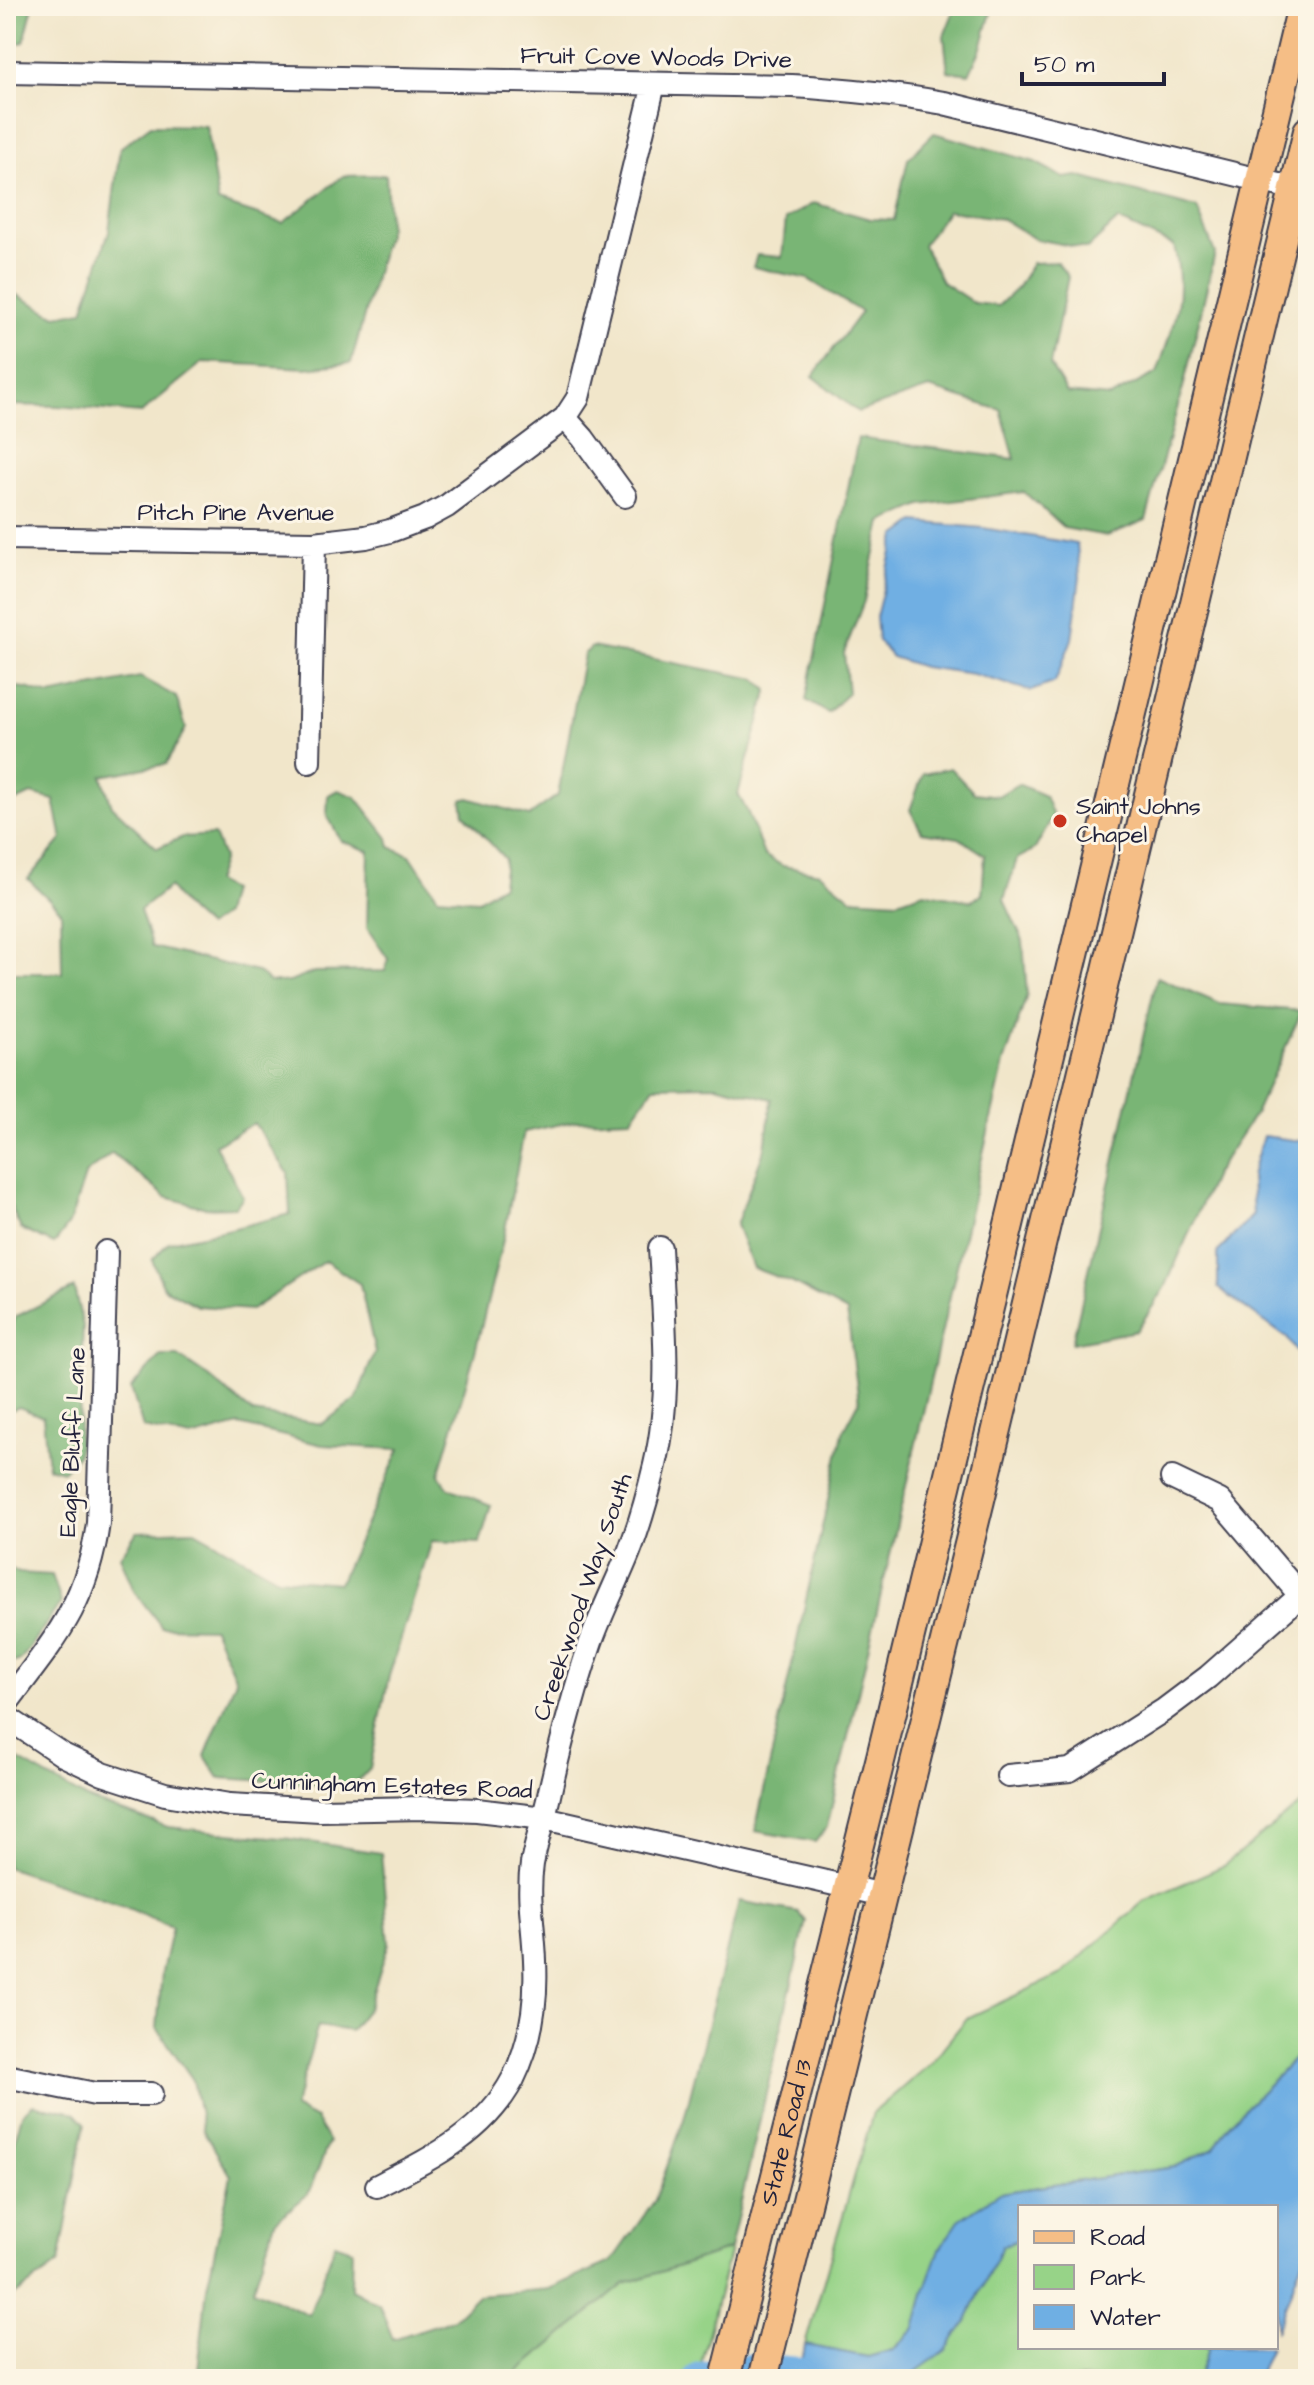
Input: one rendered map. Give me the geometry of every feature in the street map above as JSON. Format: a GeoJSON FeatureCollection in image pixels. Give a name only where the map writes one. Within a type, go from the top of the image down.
{"type":"FeatureCollection","features":[{"type":"Feature","properties":{"kind":"main road","name":"State Road 13"},"geometry":{"type":"LineString","coordinates":[[725,2379],[849,1887],[1302,6]]}},
{"type":"Feature","properties":{"kind":"main road","name":"State Road 13"},"geometry":{"type":"LineString","coordinates":[[763,2379],[1301,190],[1308,131]]}},
{"type":"Feature","properties":{"kind":"main road"},"geometry":{"type":"LineString","coordinates":[[1088,900],[1122,911]]}},
{"type":"Feature","properties":{"kind":"street","name":"Fruit Cove Woods Drive"},"geometry":{"type":"LineString","coordinates":[[6,72],[792,86],[886,93],[944,103],[1301,190]]}},
{"type":"Feature","properties":{"kind":"street","name":"Pitch Pine Avenue"},"geometry":{"type":"LineString","coordinates":[[6,538],[314,543],[390,531],[425,518],[476,486],[565,418],[578,398],[654,84]]}},
{"type":"Feature","properties":{"kind":"street"},"geometry":{"type":"LineString","coordinates":[[565,418],[625,496]]}},
{"type":"Feature","properties":{"kind":"street"},"geometry":{"type":"LineString","coordinates":[[309,762],[314,543]]}},
{"type":"Feature","properties":{"kind":"street","name":"Creekwood Way South"},"geometry":{"type":"LineString","coordinates":[[377,2186],[470,2133],[496,2105],[523,2056],[535,1995],[529,1900],[532,1863],[568,1714],[592,1639],[629,1552],[656,1463],[666,1367],[660,1248]]}},
{"type":"Feature","properties":{"kind":"street","name":"Eagle Bluff Lane"},"geometry":{"type":"LineString","coordinates":[[6,1704],[62,1631],[80,1597],[95,1548],[106,1252]]}},
{"type":"Feature","properties":{"kind":"street"},"geometry":{"type":"LineString","coordinates":[[1008,1776],[1070,1770],[1164,1710],[1208,1677],[1304,1592],[1220,1501],[1172,1478]]}},
{"type":"Feature","properties":{"kind":"street","name":"Cunningham Estates Road"},"geometry":{"type":"LineString","coordinates":[[6,1717],[63,1755],[103,1774],[144,1789],[208,1803],[320,1810],[477,1810],[544,1818],[883,1895]]}},
{"type":"Feature","properties":{"kind":"street"},"geometry":{"type":"LineString","coordinates":[[6,2076],[95,2094],[151,2094]]}},
{"type":"Feature","properties":{"kind":"green space"},"geometry":{"type":"Polygon","coordinates":[[[6,6],[33,6],[24,42],[6,45],[6,6]]]}},
{"type":"Feature","properties":{"kind":"green space"},"geometry":{"type":"Polygon","coordinates":[[[956,6],[993,6],[980,51],[969,74],[948,71],[944,36],[956,6]]]}},
{"type":"Feature","properties":{"kind":"green space"},"geometry":{"type":"Polygon","coordinates":[[[151,125],[206,126],[218,202],[283,223],[343,176],[386,175],[389,226],[351,363],[306,368],[203,362],[141,413],[6,405],[6,289],[56,316],[83,311],[109,231],[120,148],[151,125]]]}},
{"type":"Feature","properties":{"kind":"green space"},"geometry":{"type":"Polygon","coordinates":[[[934,133],[1035,162],[1064,178],[1077,176],[1197,208],[1215,253],[1184,384],[1146,520],[1107,536],[1064,528],[1024,492],[921,505],[882,522],[864,601],[844,653],[848,693],[828,713],[806,700],[858,438],[1015,459],[1001,410],[929,388],[858,412],[813,376],[861,312],[808,279],[753,267],[757,255],[782,257],[786,219],[814,203],[870,219],[894,220],[908,159],[934,133]],[[948,210],[923,245],[942,282],[974,303],[998,306],[1018,287],[1032,263],[1057,262],[1068,277],[1050,365],[1067,393],[1110,397],[1157,373],[1173,326],[1179,296],[1174,246],[1118,220],[1087,249],[1035,239],[1002,219],[948,210]]]}},
{"type":"Feature","properties":{"kind":"green space"},"geometry":{"type":"Polygon","coordinates":[[[592,647],[756,679],[768,690],[738,794],[764,855],[783,866],[820,873],[851,898],[898,901],[924,892],[971,901],[982,894],[985,855],[959,838],[922,832],[910,810],[923,774],[950,768],[974,793],[998,796],[1018,784],[1045,796],[1053,816],[1035,849],[1017,859],[1004,900],[1023,941],[1027,995],[1004,1063],[827,1827],[815,1842],[755,1831],[843,1432],[859,1402],[847,1312],[793,1283],[753,1268],[736,1225],[765,1148],[772,1099],[716,1085],[654,1086],[631,1119],[575,1121],[524,1132],[503,1240],[474,1356],[439,1475],[449,1488],[491,1505],[480,1543],[432,1541],[389,1676],[370,1768],[353,1786],[219,1778],[205,1756],[236,1679],[213,1628],[162,1627],[134,1591],[120,1556],[137,1532],[193,1530],[278,1578],[339,1583],[400,1449],[322,1445],[239,1425],[191,1438],[143,1428],[131,1388],[160,1356],[178,1356],[253,1413],[322,1424],[356,1399],[375,1352],[360,1284],[325,1261],[251,1310],[198,1306],[164,1288],[152,1260],[169,1242],[290,1214],[288,1173],[254,1123],[215,1145],[243,1197],[235,1207],[206,1208],[166,1197],[112,1153],[86,1173],[69,1224],[54,1244],[21,1229],[11,1207],[6,1204],[6,973],[62,973],[61,911],[28,879],[62,839],[54,800],[31,794],[6,806],[6,686],[50,695],[140,677],[176,697],[186,728],[166,764],[102,776],[112,806],[157,848],[183,837],[214,835],[223,858],[215,882],[230,890],[224,915],[207,927],[169,887],[140,910],[152,947],[257,972],[270,982],[290,982],[314,972],[385,971],[388,959],[367,928],[369,851],[341,841],[327,815],[328,795],[338,790],[356,797],[388,838],[390,847],[410,855],[438,897],[478,900],[502,885],[505,859],[464,814],[462,800],[469,798],[529,816],[558,795],[584,654],[592,647]]]}},
{"type":"Feature","properties":{"kind":"green space"},"geometry":{"type":"Polygon","coordinates":[[[1157,977],[1220,1004],[1302,1011],[1256,1112],[1214,1175],[1165,1288],[1136,1331],[1072,1343],[1157,977]]]}},
{"type":"Feature","properties":{"kind":"green space"},"geometry":{"type":"Polygon","coordinates":[[[74,1288],[83,1326],[78,1454],[63,1471],[48,1467],[43,1417],[19,1407],[6,1412],[6,1335],[15,1317],[74,1288]]]}},
{"type":"Feature","properties":{"kind":"green space"},"geometry":{"type":"Polygon","coordinates":[[[6,1566],[19,1573],[52,1575],[61,1602],[21,1660],[6,1665],[6,1566]]]}},
{"type":"Feature","properties":{"kind":"green space"},"geometry":{"type":"Polygon","coordinates":[[[6,1753],[87,1799],[168,1827],[291,1839],[381,1853],[389,1943],[368,2008],[350,2031],[318,2026],[294,2108],[316,2119],[329,2142],[308,2194],[275,2222],[253,2289],[309,2315],[335,2244],[352,2250],[351,2289],[379,2304],[393,2339],[454,2319],[478,2295],[549,2289],[611,2262],[655,2200],[684,2119],[739,1901],[798,1912],[806,1921],[730,2249],[624,2284],[509,2379],[197,2379],[207,2287],[231,2176],[203,2130],[193,2080],[157,2028],[162,1972],[172,1927],[121,1905],[6,1867],[6,1753]]]}},
{"type":"Feature","properties":{"kind":"green space"},"geometry":{"type":"Polygon","coordinates":[[[1308,1798],[1308,2045],[1230,2123],[1214,2148],[1175,2167],[999,2193],[925,2290],[915,2329],[892,2350],[868,2357],[805,2345],[873,2113],[931,2063],[967,2018],[1062,1974],[1144,1901],[1223,1866],[1308,1798]]]}},
{"type":"Feature","properties":{"kind":"green space"},"geometry":{"type":"Polygon","coordinates":[[[33,2104],[76,2113],[85,2123],[59,2263],[9,2300],[6,2307],[6,2174],[22,2114],[33,2104]]]}},
{"type":"Feature","properties":{"kind":"green space"},"geometry":{"type":"Polygon","coordinates":[[[1018,2240],[1018,2349],[1208,2349],[1198,2379],[904,2379],[966,2322],[1002,2246],[1018,2240]]]}},
{"type":"Feature","properties":{"kind":"green space"},"geometry":{"type":"Polygon","coordinates":[[[730,2249],[697,2379],[509,2379],[624,2284],[730,2249]]]}},
{"type":"Feature","properties":{"kind":"water"},"geometry":{"type":"Polygon","coordinates":[[[915,522],[983,528],[1077,544],[1080,577],[1072,639],[1055,682],[1031,691],[973,674],[923,667],[892,657],[878,641],[876,617],[896,536],[915,522]]]}},
{"type":"Feature","properties":{"kind":"water"},"geometry":{"type":"Polygon","coordinates":[[[1263,1136],[1302,1141],[1308,1147],[1308,1368],[1287,1338],[1218,1288],[1218,1252],[1253,1215],[1251,1176],[1263,1136]]]}},
{"type":"Feature","properties":{"kind":"water"},"geometry":{"type":"Polygon","coordinates":[[[1308,2045],[1308,2244],[1278,2326],[1278,2205],[1018,2205],[1018,2240],[1002,2246],[966,2322],[946,2350],[904,2379],[799,2379],[805,2345],[868,2357],[893,2350],[915,2329],[940,2249],[959,2220],[999,2193],[1175,2167],[1214,2148],[1230,2123],[1308,2045]]]}},
{"type":"Feature","properties":{"kind":"water"},"geometry":{"type":"Polygon","coordinates":[[[1208,2349],[1269,2349],[1257,2379],[1198,2379],[1208,2349]]]}},
{"type":"Feature","properties":{"kind":"waterway"},"geometry":{"type":"LineString","coordinates":[[700,2379],[755,2370],[847,2375]]}},
{"type":"Feature","properties":{"kind":"place","name":"Saint Johns Chapel"},"geometry":{"type":"Point","coordinates":[1060,821]}}]}
